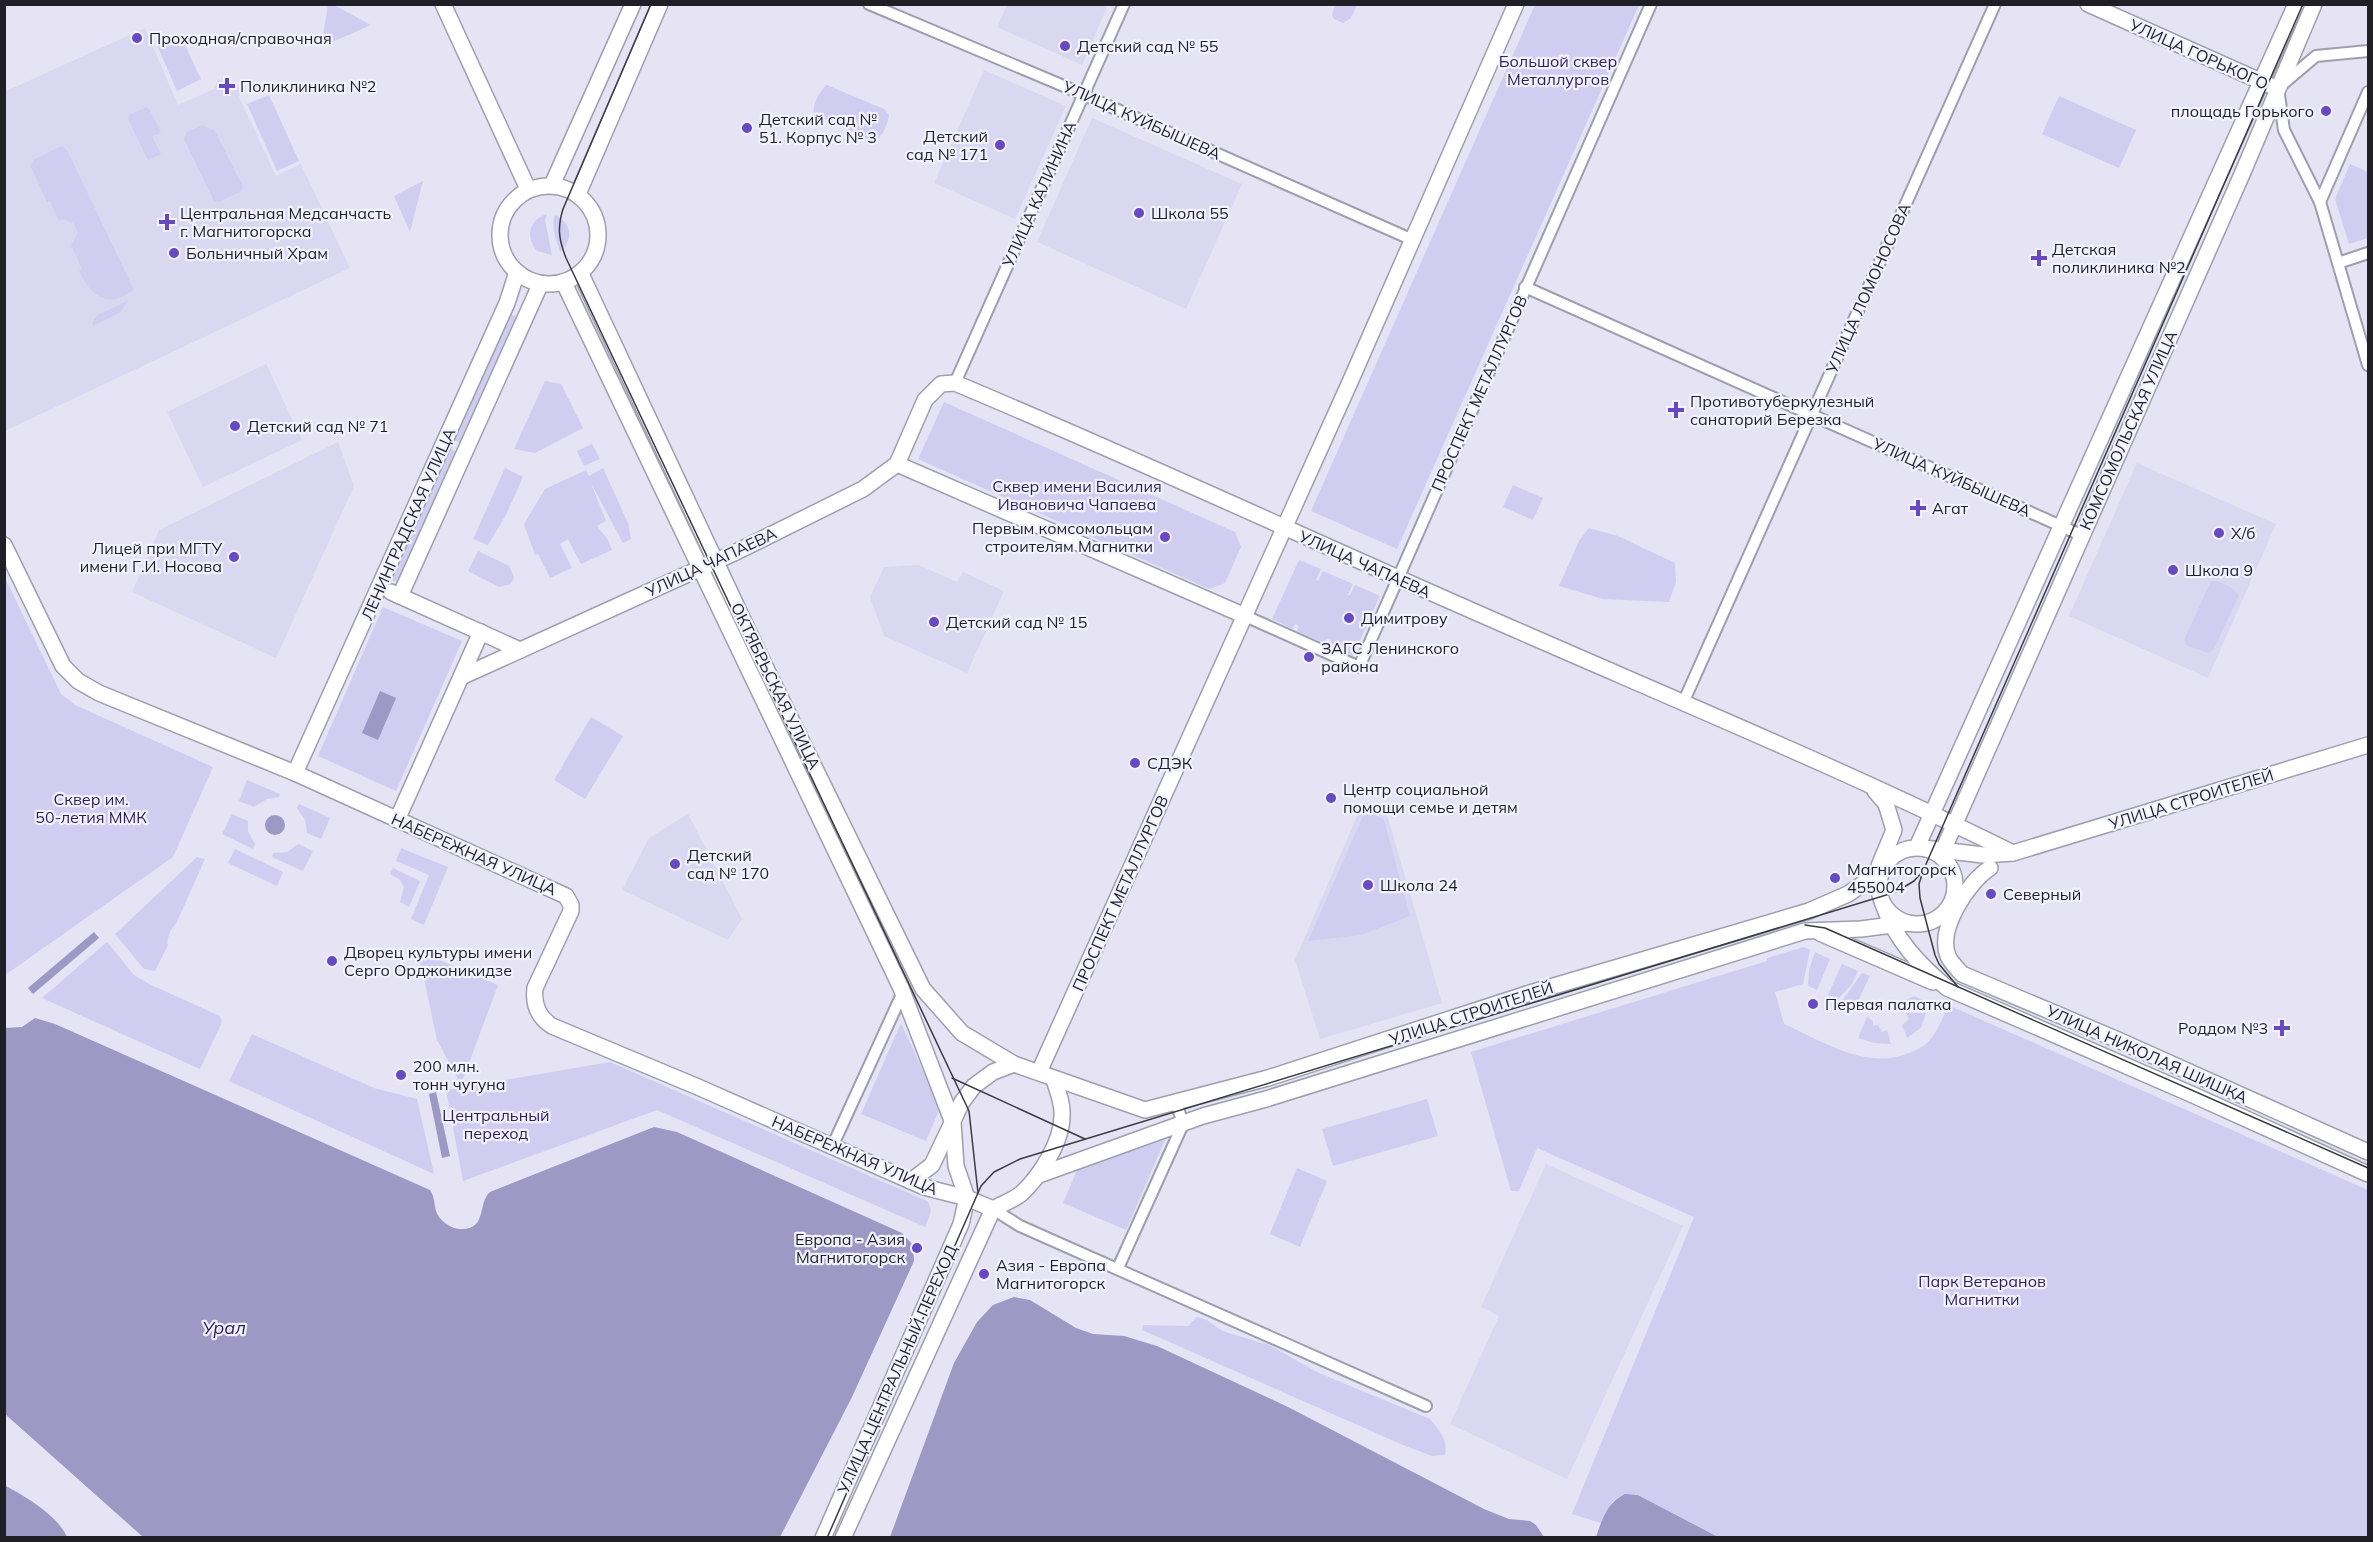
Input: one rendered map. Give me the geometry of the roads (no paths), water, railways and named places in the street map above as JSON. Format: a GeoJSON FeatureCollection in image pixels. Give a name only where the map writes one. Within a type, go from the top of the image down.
{"type":"FeatureCollection","features":[{"type":"Feature","properties":{"kind":"main road"},"geometry":{"type":"LineString","coordinates":[[443,4],[528,189]]}},
{"type":"Feature","properties":{"kind":"main road"},"geometry":{"type":"LineString","coordinates":[[552,185],[633,4]]}},
{"type":"Feature","properties":{"kind":"main road"},"geometry":{"type":"LineString","coordinates":[[578,194],[660,4]]}},
{"type":"Feature","properties":{"kind":"main road","name":"ПРОСПЕКТ МЕТАЛЛУРГОВ"},"geometry":{"type":"LineString","coordinates":[[1039,1072],[1413,240],[1516,4]]}},
{"type":"Feature","properties":{"kind":"main road","name":"УЛИЦА ГОРЬКОГО"},"geometry":{"type":"LineString","coordinates":[[2088,4],[2278,88]]}},
{"type":"Feature","properties":{"kind":"main road","name":"КОМСОМОЛЬСКАЯ УЛИЦА"},"geometry":{"type":"LineString","coordinates":[[1921,848],[1932,814],[2296,4]]}},
{"type":"Feature","properties":{"kind":"main road","name":"КОМСОМОЛЬСКАЯ УЛИЦА"},"geometry":{"type":"LineString","coordinates":[[1942,853],[2314,4]]}},
{"type":"Feature","properties":{"kind":"main road"},"geometry":{"type":"LineString","coordinates":[[552,185],[578,194],[595,213],[600,235],[594,257],[581,274],[564,283],[540,285],[517,272],[503,256],[498,235],[507,207],[528,189],[552,185]]}},
{"type":"Feature","properties":{"kind":"main road","name":"ЛЕНИНГРАДСКАЯ УЛИЦА"},"geometry":{"type":"LineString","coordinates":[[295,773],[507,303],[517,272]]}},
{"type":"Feature","properties":{"kind":"main road","name":"ОКТЯБРЬСКАЯ УЛИЦА"},"geometry":{"type":"LineString","coordinates":[[581,274],[715,561],[923,989],[962,1033],[1014,1064]]}},
{"type":"Feature","properties":{"kind":"main road","name":"ОКТЯБРЬСКАЯ УЛИЦА"},"geometry":{"type":"LineString","coordinates":[[564,283],[903,992],[953,1123]]}},
{"type":"Feature","properties":{"kind":"main road","name":"ЛЕНИНГРАДСКАЯ УЛИЦА"},"geometry":{"type":"LineString","coordinates":[[400,596],[540,285]]}},
{"type":"Feature","properties":{"kind":"main road","name":"УЛИЦА ЧАПАЕВА"},"geometry":{"type":"LineString","coordinates":[[461,677],[701,568],[863,489],[897,464],[926,400],[941,384],[955,383],[1932,814],[2013,853]]}},
{"type":"Feature","properties":{"kind":"main road"},"geometry":{"type":"LineString","coordinates":[[897,464],[1243,615]]}},
{"type":"Feature","properties":{"kind":"main road","name":"НАБЕРЕЖНАЯ УЛИЦА"},"geometry":{"type":"LineString","coordinates":[[4,545],[63,666],[78,681],[99,693],[295,773],[560,893],[569,900],[571,911],[569,918],[536,988],[536,1007],[546,1023],[911,1181],[967,1198]]}},
{"type":"Feature","properties":{"kind":"main road"},"geometry":{"type":"LineString","coordinates":[[380,587],[520,650]]}},
{"type":"Feature","properties":{"kind":"main road"},"geometry":{"type":"LineString","coordinates":[[398,820],[481,632]]}},
{"type":"Feature","properties":{"kind":"main road","name":"УЛИЦА СТРОИТЕЛЕЙ"},"geometry":{"type":"LineString","coordinates":[[1942,853],[1983,855],[2013,853],[2368,744]]}},
{"type":"Feature","properties":{"kind":"main road"},"geometry":{"type":"LineString","coordinates":[[1873,788],[1886,804],[1894,830],[1879,888],[1883,903],[1894,917],[1908,923],[1930,922],[1955,902],[1954,874],[1942,853],[1921,848],[1902,850],[1885,866]]}},
{"type":"Feature","properties":{"kind":"main road"},"geometry":{"type":"LineString","coordinates":[[1866,883],[1877,870],[1894,830]]}},
{"type":"Feature","properties":{"kind":"main road","name":"УЛИЦА СТРОИТЕЛЕЙ"},"geometry":{"type":"LineString","coordinates":[[1955,902],[1971,882],[2013,853]]}},
{"type":"Feature","properties":{"kind":"main road","name":"УЛИЦА СТРОИТЕЛЕЙ"},"geometry":{"type":"LineString","coordinates":[[1054,1080],[1145,1110],[1268,1078],[1530,993],[1809,911],[1848,894],[1866,883],[1885,866]]}},
{"type":"Feature","properties":{"kind":"main road","name":"УЛИЦА НИКОЛАЯ ШИШКА"},"geometry":{"type":"LineString","coordinates":[[1955,902],[1946,938],[1947,954],[1962,974],[2368,1152]]}},
{"type":"Feature","properties":{"kind":"main road","name":"УЛИЦА НИКОЛАЯ ШИШКА"},"geometry":{"type":"LineString","coordinates":[[1883,903],[1892,926],[1918,963],[1947,988]]}},
{"type":"Feature","properties":{"kind":"main road","name":"УЛИЦА СТРОИТЕЛЕЙ"},"geometry":{"type":"LineString","coordinates":[[1039,1175],[1183,1124],[1812,930],[1833,931],[1908,923]]}},
{"type":"Feature","properties":{"kind":"main road","name":"УЛИЦА НИКОЛАЯ ШИШКА"},"geometry":{"type":"LineString","coordinates":[[1812,930],[2191,1094],[2368,1174]]}},
{"type":"Feature","properties":{"kind":"main road"},"geometry":{"type":"LineString","coordinates":[[911,1181],[932,1165],[962,1102],[974,1086],[993,1072],[1014,1064],[1039,1072],[1054,1080],[1061,1099],[1063,1118],[1054,1146],[1039,1175],[1020,1194],[993,1209],[967,1198],[956,1166],[953,1123]]}},
{"type":"Feature","properties":{"kind":"main road"},"geometry":{"type":"LineString","coordinates":[[2191,1094],[2199,1076]]}},
{"type":"Feature","properties":{"kind":"main road"},"geometry":{"type":"LineString","coordinates":[[2327,1155],[2335,1137]]}},
{"type":"Feature","properties":{"kind":"main road","name":"УЛИЦА ЦЕНТРАЛЬНЫЙ ПЕРЕХОД"},"geometry":{"type":"LineString","coordinates":[[823,1538],[961,1224],[967,1198]]}},
{"type":"Feature","properties":{"kind":"main road","name":"УЛИЦА ЦЕНТРАЛЬНЫЙ ПЕРЕХОД"},"geometry":{"type":"LineString","coordinates":[[843,1538],[993,1209]]}},
{"type":"Feature","properties":{"kind":"street","name":"УЛИЦА КУЙБЫШЕВА"},"geometry":{"type":"LineString","coordinates":[[869,4],[1413,240]]}},
{"type":"Feature","properties":{"kind":"street","name":"УЛИЦА КАЛИНИНА"},"geometry":{"type":"LineString","coordinates":[[955,383],[1125,4]]}},
{"type":"Feature","properties":{"kind":"street","name":"ПРОСПЕКТ МЕТАЛЛУРГОВ"},"geometry":{"type":"LineString","coordinates":[[1243,615],[1359,667],[1651,4]]}},
{"type":"Feature","properties":{"kind":"street","name":"УЛИЦА ЛОМОНОСОВА"},"geometry":{"type":"LineString","coordinates":[[1683,704],[1995,4]]}},
{"type":"Feature","properties":{"kind":"street"},"geometry":{"type":"LineString","coordinates":[[2368,51],[2316,56],[2278,88],[2284,130],[2320,202],[2368,365]]}},
{"type":"Feature","properties":{"kind":"street"},"geometry":{"type":"LineString","coordinates":[[2320,202],[2368,92]]}},
{"type":"Feature","properties":{"kind":"street"},"geometry":{"type":"LineString","coordinates":[[2338,263],[2368,253]]}},
{"type":"Feature","properties":{"kind":"street","name":"УЛИЦА КУЙБЫШЕВА"},"geometry":{"type":"LineString","coordinates":[[1526,287],[2081,535]]}},
{"type":"Feature","properties":{"kind":"street"},"geometry":{"type":"LineString","coordinates":[[832,1147],[903,992]]}},
{"type":"Feature","properties":{"kind":"street"},"geometry":{"type":"LineString","coordinates":[[1118,1269],[1183,1124],[1176,1102]]}},
{"type":"Feature","properties":{"kind":"street"},"geometry":{"type":"LineString","coordinates":[[993,1209],[1020,1226],[1426,1406]]}},
{"type":"Feature","properties":{"kind":"water"},"geometry":{"type":"Polygon","coordinates":[[[380,691],[396,698],[378,740],[362,733],[380,691]]]}},
{"type":"Feature","properties":{"kind":"water"},"geometry":{"type":"Polygon","coordinates":[[[275,815],[282,818],[285,825],[282,832],[275,835],[268,832],[265,825],[268,818],[275,815]]]}},
{"type":"Feature","properties":{"kind":"water"},"geometry":{"type":"Polygon","coordinates":[[[94,932],[99,938],[33,994],[28,988],[94,932]]]}},
{"type":"Feature","properties":{"kind":"water","name":"Урал"},"geometry":{"type":"Polygon","coordinates":[[[35,1018],[55,1024],[430,1190],[439,1217],[448,1225],[459,1229],[474,1226],[490,1192],[654,1127],[677,1132],[902,1233],[913,1245],[914,1261],[852,1397],[780,1537],[143,1537],[5,1414],[5,1028],[22,1027],[35,1018]]]}},
{"type":"Feature","properties":{"kind":"water"},"geometry":{"type":"Polygon","coordinates":[[[436,1092],[450,1156],[442,1158],[429,1094],[436,1092]]]}},
{"type":"Feature","properties":{"kind":"water"},"geometry":{"type":"Polygon","coordinates":[[[1014,1297],[1030,1300],[1076,1328],[1093,1334],[1124,1336],[1157,1346],[1288,1407],[1484,1509],[1509,1519],[1530,1521],[1536,1525],[1544,1537],[890,1537],[954,1363],[977,1322],[993,1305],[1014,1297]]]}},
{"type":"Feature","properties":{"kind":"water"},"geometry":{"type":"Polygon","coordinates":[[[4,1485],[49,1514],[67,1537],[5,1537],[4,1485]]]}},
{"type":"Feature","properties":{"kind":"water"},"geometry":{"type":"Polygon","coordinates":[[[1625,1494],[1638,1495],[1718,1537],[1596,1537],[1609,1507],[1625,1494]]]}},
{"type":"Feature","properties":{"kind":"tram line"},"geometry":{"type":"LineString","coordinates":[[651,4],[563,209],[559,228],[562,245],[566,258],[969,1111],[978,1193]]}},
{"type":"Feature","properties":{"kind":"tram line"},"geometry":{"type":"LineString","coordinates":[[1958,987],[1939,964],[1935,955],[1920,898],[1919,884],[1923,871],[2303,4]]}},
{"type":"Feature","properties":{"kind":"tram line"},"geometry":{"type":"LineString","coordinates":[[827,1538],[981,1186],[994,1172],[1020,1159],[1896,892],[1914,881],[1923,871]]}},
{"type":"Feature","properties":{"kind":"tram line"},"geometry":{"type":"LineString","coordinates":[[1805,925],[1825,928],[2368,1168]]}},
{"type":"Feature","properties":{"kind":"tram line"},"geometry":{"type":"LineString","coordinates":[[952,1078],[1085,1139]]}},
{"type":"Feature","properties":{"kind":"place","name":"Проходная/справочная"},"geometry":{"type":"Point","coordinates":[137,38]}},
{"type":"Feature","properties":{"kind":"place","name":"Детский сад № 55"},"geometry":{"type":"Point","coordinates":[1065,46]}},
{"type":"Feature","properties":{"kind":"place","name":"Поликлиника №2"},"geometry":{"type":"Point","coordinates":[227,86]}},
{"type":"Feature","properties":{"kind":"place","name":"площадь Горького"},"geometry":{"type":"Point","coordinates":[2326,111]}},
{"type":"Feature","properties":{"kind":"place","name":"Детский сад № 51. Корпус № 3"},"geometry":{"type":"Point","coordinates":[747,128]}},
{"type":"Feature","properties":{"kind":"place","name":"Детский сад № 171"},"geometry":{"type":"Point","coordinates":[1000,145]}},
{"type":"Feature","properties":{"kind":"place","name":"Школа 55"},"geometry":{"type":"Point","coordinates":[1139,213]}},
{"type":"Feature","properties":{"kind":"place","name":"Центральная Медсанчасть г. Магнитогорска"},"geometry":{"type":"Point","coordinates":[167,222]}},
{"type":"Feature","properties":{"kind":"place","name":"Больничный Храм"},"geometry":{"type":"Point","coordinates":[174,253]}},
{"type":"Feature","properties":{"kind":"place","name":"Детская поликлиника №2"},"geometry":{"type":"Point","coordinates":[2039,258]}},
{"type":"Feature","properties":{"kind":"place","name":"Противотуберкулезный санаторий Березка"},"geometry":{"type":"Point","coordinates":[1676,410]}},
{"type":"Feature","properties":{"kind":"place","name":"Детский сад № 71"},"geometry":{"type":"Point","coordinates":[235,426]}},
{"type":"Feature","properties":{"kind":"place","name":"Агат"},"geometry":{"type":"Point","coordinates":[1918,508]}},
{"type":"Feature","properties":{"kind":"place","name":"Х/б"},"geometry":{"type":"Point","coordinates":[2219,533]}},
{"type":"Feature","properties":{"kind":"place","name":"Первым комсомольцам строителям Магнитки"},"geometry":{"type":"Point","coordinates":[1165,537]}},
{"type":"Feature","properties":{"kind":"place","name":"Лицей при МГТУ имени Г.И. Носова"},"geometry":{"type":"Point","coordinates":[234,557]}},
{"type":"Feature","properties":{"kind":"place","name":"Школа 9"},"geometry":{"type":"Point","coordinates":[2173,570]}},
{"type":"Feature","properties":{"kind":"place","name":"Димитрову"},"geometry":{"type":"Point","coordinates":[1349,618]}},
{"type":"Feature","properties":{"kind":"place","name":"Детский сад № 15"},"geometry":{"type":"Point","coordinates":[934,622]}},
{"type":"Feature","properties":{"kind":"place","name":"ЗАГС Ленинского района"},"geometry":{"type":"Point","coordinates":[1309,657]}},
{"type":"Feature","properties":{"kind":"place","name":"СДЭК"},"geometry":{"type":"Point","coordinates":[1135,763]}},
{"type":"Feature","properties":{"kind":"place","name":"Центр социальной помощи семье и детям"},"geometry":{"type":"Point","coordinates":[1331,798]}},
{"type":"Feature","properties":{"kind":"place","name":"Детский сад № 170"},"geometry":{"type":"Point","coordinates":[675,864]}},
{"type":"Feature","properties":{"kind":"place","name":"Магнитогорск 455004"},"geometry":{"type":"Point","coordinates":[1835,878]}},
{"type":"Feature","properties":{"kind":"place","name":"Школа 24"},"geometry":{"type":"Point","coordinates":[1368,885]}},
{"type":"Feature","properties":{"kind":"place","name":"Северный"},"geometry":{"type":"Point","coordinates":[1991,894]}},
{"type":"Feature","properties":{"kind":"place","name":"Дворец культуры имени Серго Орджоникидзе"},"geometry":{"type":"Point","coordinates":[332,961]}},
{"type":"Feature","properties":{"kind":"place","name":"Первая палатка"},"geometry":{"type":"Point","coordinates":[1813,1004]}},
{"type":"Feature","properties":{"kind":"place","name":"Роддом №3"},"geometry":{"type":"Point","coordinates":[2282,1028]}},
{"type":"Feature","properties":{"kind":"place","name":"200 млн. тонн чугуна"},"geometry":{"type":"Point","coordinates":[401,1075]}},
{"type":"Feature","properties":{"kind":"place","name":"Европа - Азия Магнитогорск"},"geometry":{"type":"Point","coordinates":[917,1248]}},
{"type":"Feature","properties":{"kind":"place","name":"Азия - Европа Магнитогорск"},"geometry":{"type":"Point","coordinates":[984,1274]}},
{"type":"Feature","properties":{"kind":"park label","name":"Большой сквер Металлургов"},"geometry":{"type":"Point","coordinates":[1558,70]}},
{"type":"Feature","properties":{"kind":"park label","name":"Сквер имени Василия Ивановича Чапаева"},"geometry":{"type":"Point","coordinates":[1077,495]}},
{"type":"Feature","properties":{"kind":"park label","name":"Сквер им. 50-летия ММК"},"geometry":{"type":"Point","coordinates":[91,808]}},
{"type":"Feature","properties":{"kind":"park label","name":"Центральный переход"},"geometry":{"type":"Point","coordinates":[496,1124]}},
{"type":"Feature","properties":{"kind":"park label","name":"Парк Ветеранов Магнитки"},"geometry":{"type":"Point","coordinates":[1982,1290]}}]}
